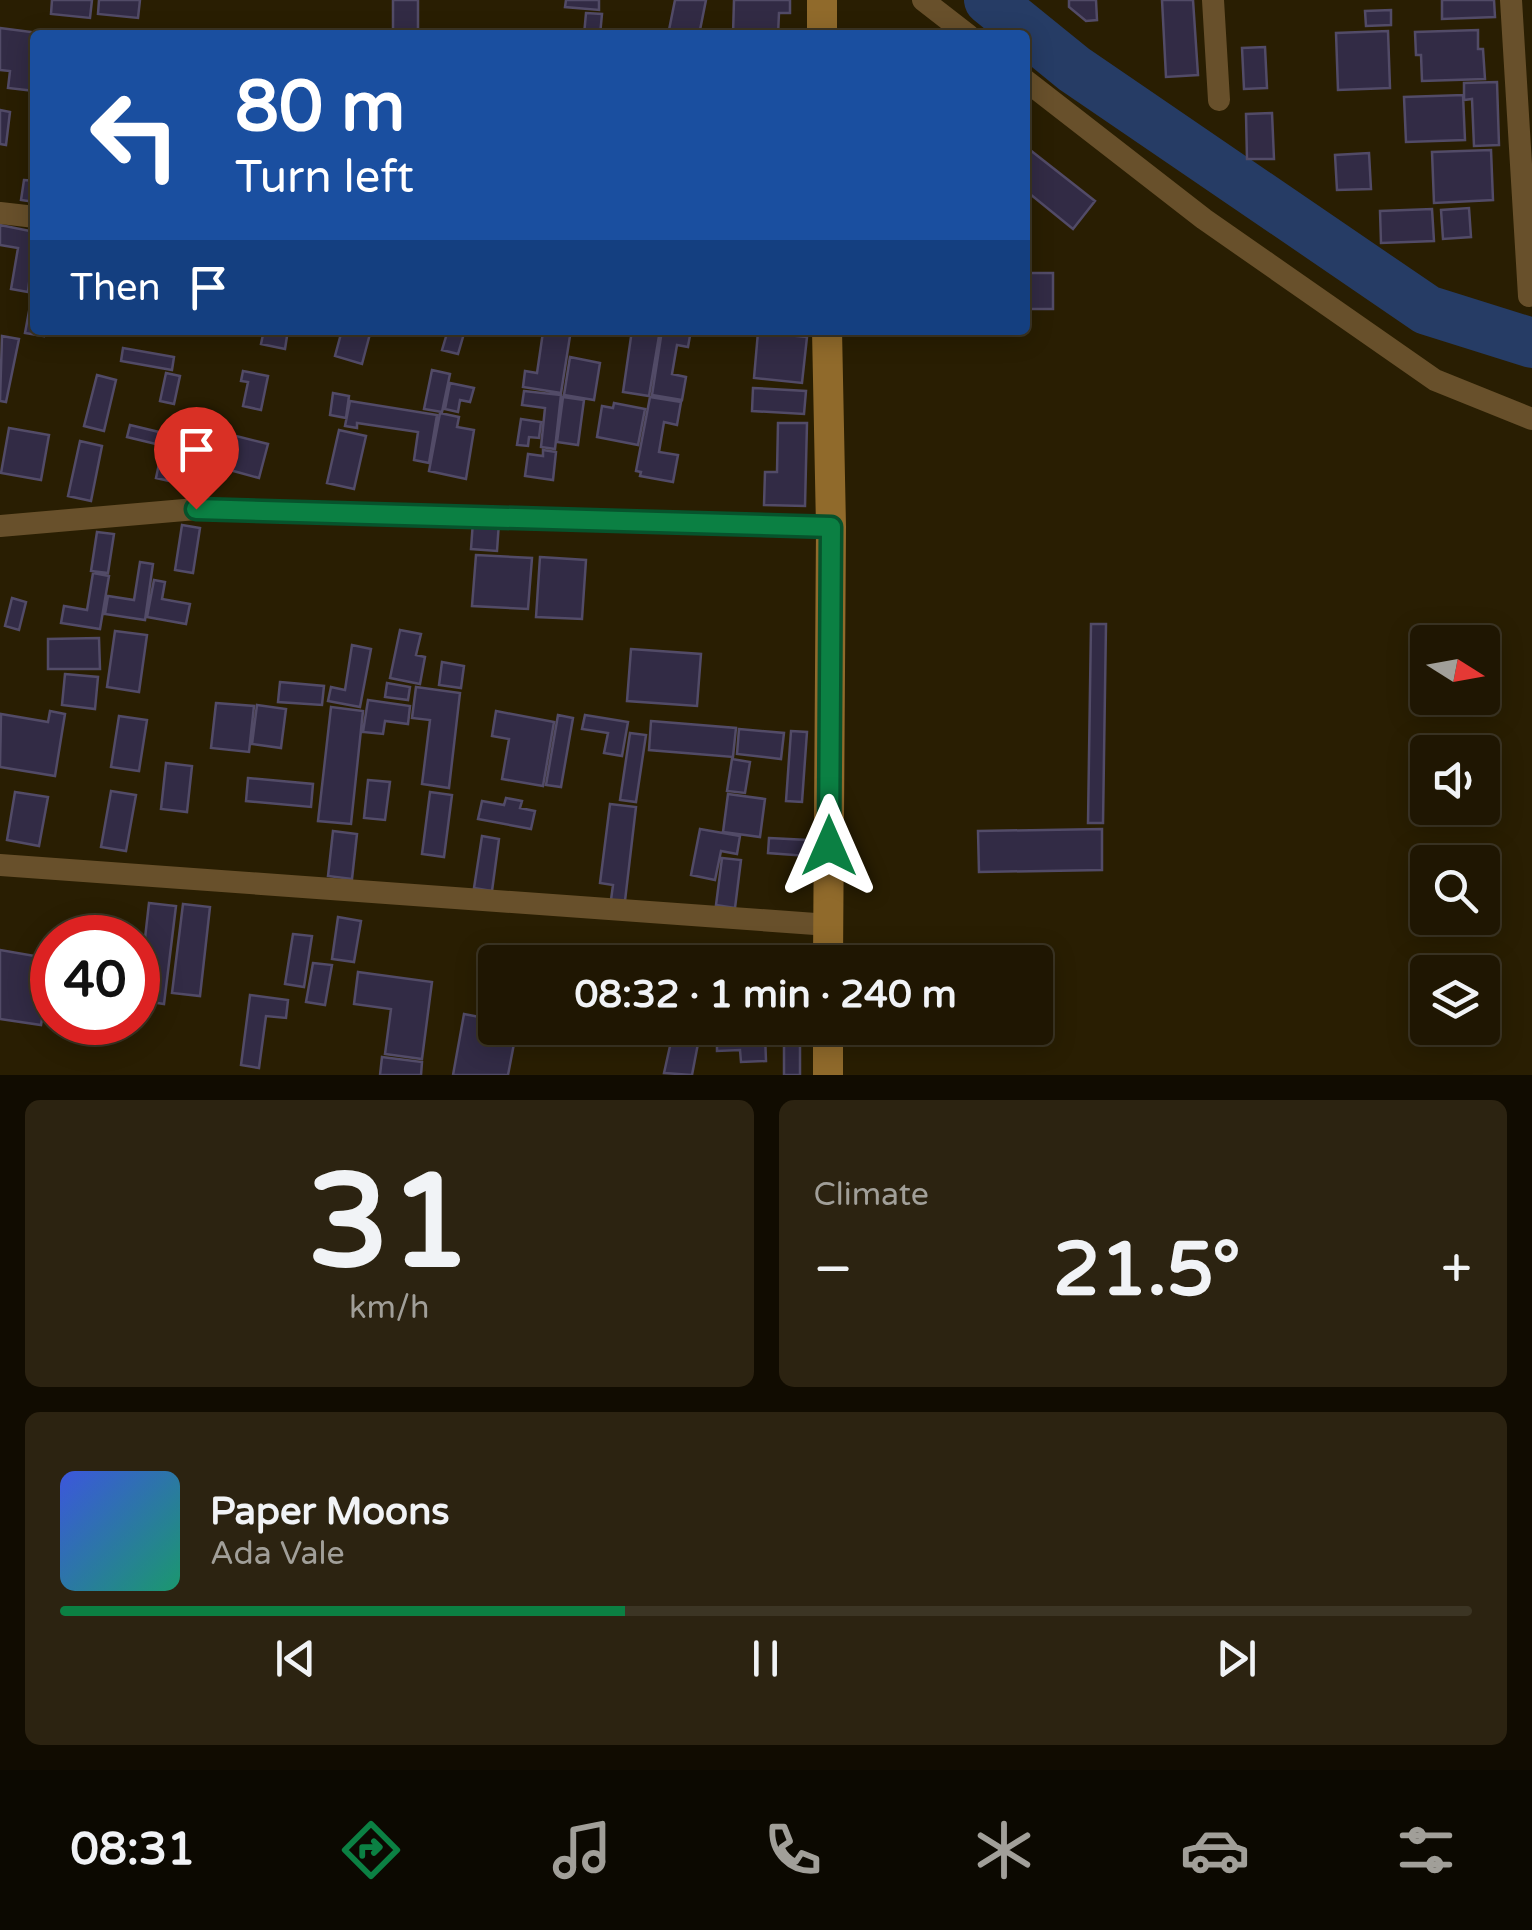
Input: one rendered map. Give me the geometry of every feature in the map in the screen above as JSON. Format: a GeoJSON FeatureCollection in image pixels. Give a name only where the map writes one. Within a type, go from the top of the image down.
{"type":"FeatureCollection","features":[{"type":"Feature","properties":{"kind":"street"},"geometry":{"type":"LineString","coordinates":[[820,0],[822,30]]}},
{"type":"Feature","properties":{"kind":"street"},"geometry":{"type":"LineString","coordinates":[[922,0],[961,30]]}},
{"type":"Feature","properties":{"kind":"street"},"geometry":{"type":"LineString","coordinates":[[1213,0],[1219,100]]}},
{"type":"Feature","properties":{"kind":"street"},"geometry":{"type":"LineString","coordinates":[[1511,0],[1529,296]]}},
{"type":"Feature","properties":{"kind":"street"},"geometry":{"type":"LineString","coordinates":[[1030,84],[1204,219],[1435,380],[1532,419]]}},
{"type":"Feature","properties":{"kind":"street"},"geometry":{"type":"LineString","coordinates":[[0,212],[30,217]]}},
{"type":"Feature","properties":{"kind":"street"},"geometry":{"type":"LineString","coordinates":[[827,335],[831,527],[828,945]]}},
{"type":"Feature","properties":{"kind":"street"},"geometry":{"type":"LineString","coordinates":[[0,526],[196,509],[831,527]]}},
{"type":"Feature","properties":{"kind":"street"},"geometry":{"type":"LineString","coordinates":[[0,865],[828,925]]}},
{"type":"Feature","properties":{"kind":"street"},"geometry":{"type":"LineString","coordinates":[[828,1045],[828,1075]]}},
{"type":"Feature","properties":{"kind":"building"},"geometry":{"type":"Polygon","coordinates":[[[52,0],[92,0],[90,18],[51,14],[52,0]]]}},
{"type":"Feature","properties":{"kind":"building"},"geometry":{"type":"Polygon","coordinates":[[[99,0],[140,0],[138,18],[98,14],[99,0]]]}},
{"type":"Feature","properties":{"kind":"building"},"geometry":{"type":"Polygon","coordinates":[[[393,0],[418,0],[418,30],[393,30],[393,0]]]}},
{"type":"Feature","properties":{"kind":"building"},"geometry":{"type":"Polygon","coordinates":[[[566,0],[599,0],[599,10],[565,7],[566,0]]]}},
{"type":"Feature","properties":{"kind":"building"},"geometry":{"type":"Polygon","coordinates":[[[675,0],[706,0],[700,30],[669,30],[675,0]]]}},
{"type":"Feature","properties":{"kind":"building"},"geometry":{"type":"Polygon","coordinates":[[[734,0],[790,0],[790,13],[779,13],[778,30],[733,30],[734,0]]]}},
{"type":"Feature","properties":{"kind":"building"},"geometry":{"type":"Polygon","coordinates":[[[1069,0],[1096,0],[1097,20],[1086,21],[1069,7],[1069,0]]]}},
{"type":"Feature","properties":{"kind":"building"},"geometry":{"type":"Polygon","coordinates":[[[1162,0],[1193,0],[1198,75],[1166,77],[1162,0]]]}},
{"type":"Feature","properties":{"kind":"building"},"geometry":{"type":"Polygon","coordinates":[[[1442,0],[1494,0],[1495,17],[1442,19],[1442,0]]]}},
{"type":"Feature","properties":{"kind":"building"},"geometry":{"type":"Polygon","coordinates":[[[1391,10],[1391,25],[1366,26],[1365,11],[1391,10]]]}},
{"type":"Feature","properties":{"kind":"building"},"geometry":{"type":"Polygon","coordinates":[[[586,13],[602,14],[600,30],[584,30],[586,13]]]}},
{"type":"Feature","properties":{"kind":"building"},"geometry":{"type":"Polygon","coordinates":[[[0,28],[30,32],[30,90],[8,88],[10,71],[0,70],[0,28]]]}},
{"type":"Feature","properties":{"kind":"building"},"geometry":{"type":"Polygon","coordinates":[[[1478,30],[1485,79],[1422,81],[1415,32],[1478,30]]]}},
{"type":"Feature","properties":{"kind":"building"},"geometry":{"type":"Polygon","coordinates":[[[1388,31],[1390,88],[1338,90],[1336,33],[1388,31]]]}},
{"type":"Feature","properties":{"kind":"building"},"geometry":{"type":"Polygon","coordinates":[[[1265,47],[1267,88],[1244,89],[1242,48],[1265,47]]]}},
{"type":"Feature","properties":{"kind":"building"},"geometry":{"type":"Polygon","coordinates":[[[1497,82],[1499,145],[1474,146],[1472,99],[1464,100],[1464,83],[1497,82]]]}},
{"type":"Feature","properties":{"kind":"building"},"geometry":{"type":"Polygon","coordinates":[[[1463,95],[1465,140],[1406,142],[1404,97],[1463,95]]]}},
{"type":"Feature","properties":{"kind":"building"},"geometry":{"type":"Polygon","coordinates":[[[0,110],[10,112],[6,145],[0,144],[0,110]]]}},
{"type":"Feature","properties":{"kind":"building"},"geometry":{"type":"Polygon","coordinates":[[[1272,113],[1274,159],[1247,159],[1246,114],[1272,113]]]}},
{"type":"Feature","properties":{"kind":"building"},"geometry":{"type":"Polygon","coordinates":[[[1030,150],[1095,201],[1073,229],[1030,194],[1030,150]]]}},
{"type":"Feature","properties":{"kind":"building"},"geometry":{"type":"Polygon","coordinates":[[[1491,150],[1493,200],[1434,203],[1432,152],[1491,150]]]}},
{"type":"Feature","properties":{"kind":"building"},"geometry":{"type":"Polygon","coordinates":[[[1369,153],[1371,189],[1337,190],[1335,155],[1369,153]]]}},
{"type":"Feature","properties":{"kind":"building"},"geometry":{"type":"Polygon","coordinates":[[[24,180],[30,181],[30,201],[21,200],[24,180]]]}},
{"type":"Feature","properties":{"kind":"building"},"geometry":{"type":"Polygon","coordinates":[[[1469,208],[1471,237],[1443,239],[1441,210],[1469,208]]]}},
{"type":"Feature","properties":{"kind":"building"},"geometry":{"type":"Polygon","coordinates":[[[1432,209],[1434,241],[1381,243],[1380,211],[1432,209]]]}},
{"type":"Feature","properties":{"kind":"building"},"geometry":{"type":"Polygon","coordinates":[[[0,225],[30,231],[28,292],[11,289],[18,248],[0,245],[0,225]]]}},
{"type":"Feature","properties":{"kind":"building"},"geometry":{"type":"Polygon","coordinates":[[[1030,273],[1053,273],[1053,309],[1030,309],[1030,273]]]}},
{"type":"Feature","properties":{"kind":"building"},"geometry":{"type":"Polygon","coordinates":[[[30,306],[30,334],[25,333],[30,306]]]}},
{"type":"Feature","properties":{"kind":"building"},"geometry":{"type":"Polygon","coordinates":[[[263,335],[287,335],[285,349],[261,344],[263,335]]]}},
{"type":"Feature","properties":{"kind":"building"},"geometry":{"type":"Polygon","coordinates":[[[341,335],[370,335],[362,364],[335,356],[341,335]]]}},
{"type":"Feature","properties":{"kind":"building"},"geometry":{"type":"Polygon","coordinates":[[[446,335],[464,335],[458,354],[442,350],[446,335]]]}},
{"type":"Feature","properties":{"kind":"building"},"geometry":{"type":"Polygon","coordinates":[[[543,335],[570,336],[561,393],[523,387],[525,371],[537,373],[543,335]]]}},
{"type":"Feature","properties":{"kind":"building"},"geometry":{"type":"Polygon","coordinates":[[[631,335],[659,335],[649,396],[623,392],[631,335]]]}},
{"type":"Feature","properties":{"kind":"building"},"geometry":{"type":"Polygon","coordinates":[[[661,335],[690,335],[688,347],[677,345],[672,374],[686,377],[682,400],[652,395],[661,335]]]}},
{"type":"Feature","properties":{"kind":"building"},"geometry":{"type":"Polygon","coordinates":[[[758,335],[807,337],[802,383],[754,378],[758,335]]]}},
{"type":"Feature","properties":{"kind":"building"},"geometry":{"type":"Polygon","coordinates":[[[2,336],[19,339],[6,402],[0,401],[2,336]]]}},
{"type":"Feature","properties":{"kind":"building"},"geometry":{"type":"Polygon","coordinates":[[[123,348],[174,357],[172,370],[121,361],[123,348]]]}},
{"type":"Feature","properties":{"kind":"building"},"geometry":{"type":"Polygon","coordinates":[[[570,357],[600,363],[594,400],[564,395],[570,357]]]}},
{"type":"Feature","properties":{"kind":"building"},"geometry":{"type":"Polygon","coordinates":[[[432,370],[450,374],[442,412],[424,409],[432,370]]]}},
{"type":"Feature","properties":{"kind":"building"},"geometry":{"type":"Polygon","coordinates":[[[243,371],[268,376],[261,410],[243,406],[248,382],[241,381],[243,371]]]}},
{"type":"Feature","properties":{"kind":"building"},"geometry":{"type":"Polygon","coordinates":[[[166,373],[180,376],[174,404],[160,401],[166,373]]]}},
{"type":"Feature","properties":{"kind":"building"},"geometry":{"type":"Polygon","coordinates":[[[97,375],[116,380],[104,431],[84,426],[97,375]]]}},
{"type":"Feature","properties":{"kind":"building"},"geometry":{"type":"Polygon","coordinates":[[[450,383],[474,388],[470,402],[460,400],[458,412],[445,409],[450,383]]]}},
{"type":"Feature","properties":{"kind":"building"},"geometry":{"type":"Polygon","coordinates":[[[753,388],[806,391],[804,414],[752,411],[753,388]]]}},
{"type":"Feature","properties":{"kind":"building"},"geometry":{"type":"Polygon","coordinates":[[[524,391],[561,395],[555,449],[541,447],[545,408],[522,405],[524,391]]]}},
{"type":"Feature","properties":{"kind":"building"},"geometry":{"type":"Polygon","coordinates":[[[333,393],[349,396],[346,418],[330,415],[333,393]]]}},
{"type":"Feature","properties":{"kind":"building"},"geometry":{"type":"Polygon","coordinates":[[[563,397],[584,400],[578,445],[557,442],[563,397]]]}},
{"type":"Feature","properties":{"kind":"building"},"geometry":{"type":"Polygon","coordinates":[[[650,397],[681,402],[677,425],[664,422],[659,452],[678,455],[673,482],[640,476],[641,472],[636,471],[650,397]]]}},
{"type":"Feature","properties":{"kind":"building"},"geometry":{"type":"Polygon","coordinates":[[[350,401],[437,415],[429,463],[414,460],[418,432],[357,423],[357,428],[345,426],[350,401]]]}},
{"type":"Feature","properties":{"kind":"building"},"geometry":{"type":"Polygon","coordinates":[[[614,403],[645,409],[638,445],[597,437],[602,406],[613,408],[614,403]]]}},
{"type":"Feature","properties":{"kind":"building"},"geometry":{"type":"Polygon","coordinates":[[[440,413],[459,417],[457,427],[474,430],[466,479],[429,471],[440,413]]]}},
{"type":"Feature","properties":{"kind":"building"},"geometry":{"type":"Polygon","coordinates":[[[521,419],[541,422],[539,438],[529,437],[528,446],[517,445],[521,419]]]}},
{"type":"Feature","properties":{"kind":"building"},"geometry":{"type":"Polygon","coordinates":[[[778,423],[807,423],[805,506],[764,505],[765,472],[777,472],[778,423]]]}},
{"type":"Feature","properties":{"kind":"building"},"geometry":{"type":"Polygon","coordinates":[[[130,425],[163,433],[160,445],[127,437],[130,425]]]}},
{"type":"Feature","properties":{"kind":"building"},"geometry":{"type":"Polygon","coordinates":[[[9,428],[49,435],[41,480],[1,473],[9,428]]]}},
{"type":"Feature","properties":{"kind":"building"},"geometry":{"type":"Polygon","coordinates":[[[212,430],[268,444],[259,478],[230,470],[232,462],[206,455],[212,430]]]}},
{"type":"Feature","properties":{"kind":"building"},"geometry":{"type":"Polygon","coordinates":[[[339,430],[366,436],[354,489],[327,483],[339,430]]]}},
{"type":"Feature","properties":{"kind":"building"},"geometry":{"type":"Polygon","coordinates":[[[80,441],[102,446],[91,501],[68,496],[80,441]]]}},
{"type":"Feature","properties":{"kind":"building"},"geometry":{"type":"Polygon","coordinates":[[[163,445],[199,453],[192,486],[156,478],[163,445]]]}},
{"type":"Feature","properties":{"kind":"building"},"geometry":{"type":"Polygon","coordinates":[[[543,450],[556,452],[553,480],[525,476],[528,454],[543,456],[543,450]]]}},
{"type":"Feature","properties":{"kind":"building"},"geometry":{"type":"Polygon","coordinates":[[[473,521],[499,522],[497,551],[471,549],[473,521]]]}},
{"type":"Feature","properties":{"kind":"building"},"geometry":{"type":"Polygon","coordinates":[[[182,525],[200,528],[193,573],[175,570],[182,525]]]}},
{"type":"Feature","properties":{"kind":"building"},"geometry":{"type":"Polygon","coordinates":[[[97,532],[114,534],[108,573],[91,571],[97,532]]]}},
{"type":"Feature","properties":{"kind":"building"},"geometry":{"type":"Polygon","coordinates":[[[476,555],[532,558],[528,609],[472,606],[476,555]]]}},
{"type":"Feature","properties":{"kind":"building"},"geometry":{"type":"Polygon","coordinates":[[[540,557],[586,560],[582,619],[536,617],[540,557]]]}},
{"type":"Feature","properties":{"kind":"building"},"geometry":{"type":"Polygon","coordinates":[[[140,562],[153,564],[145,620],[105,614],[108,596],[134,600],[140,562]]]}},
{"type":"Feature","properties":{"kind":"building"},"geometry":{"type":"Polygon","coordinates":[[[93,573],[109,576],[100,629],[61,623],[64,606],[87,610],[93,573]]]}},
{"type":"Feature","properties":{"kind":"building"},"geometry":{"type":"Polygon","coordinates":[[[154,580],[165,582],[162,599],[190,604],[186,624],[147,617],[154,580]]]}},
{"type":"Feature","properties":{"kind":"building"},"geometry":{"type":"Polygon","coordinates":[[[12,598],[26,602],[19,630],[5,626],[12,598]]]}},
{"type":"Feature","properties":{"kind":"building"},"geometry":{"type":"Polygon","coordinates":[[[1091,624],[1106,624],[1103,823],[1088,823],[1091,624]]]}},
{"type":"Feature","properties":{"kind":"building"},"geometry":{"type":"Polygon","coordinates":[[[400,630],[421,634],[416,655],[425,657],[420,684],[390,678],[400,630]]]}},
{"type":"Feature","properties":{"kind":"building"},"geometry":{"type":"Polygon","coordinates":[[[115,631],[147,635],[139,692],[107,687],[115,631]]]}},
{"type":"Feature","properties":{"kind":"building"},"geometry":{"type":"Polygon","coordinates":[[[99,638],[100,669],[48,669],[48,639],[99,638]]]}},
{"type":"Feature","properties":{"kind":"building"},"geometry":{"type":"Polygon","coordinates":[[[352,645],[371,649],[360,707],[328,701],[331,687],[345,690],[352,645]]]}},
{"type":"Feature","properties":{"kind":"building"},"geometry":{"type":"Polygon","coordinates":[[[631,649],[701,654],[697,706],[627,701],[631,649]]]}},
{"type":"Feature","properties":{"kind":"building"},"geometry":{"type":"Polygon","coordinates":[[[442,662],[464,666],[461,688],[439,685],[442,662]]]}},
{"type":"Feature","properties":{"kind":"building"},"geometry":{"type":"Polygon","coordinates":[[[65,674],[98,677],[95,709],[62,705],[65,674]]]}},
{"type":"Feature","properties":{"kind":"building"},"geometry":{"type":"Polygon","coordinates":[[[280,682],[324,686],[322,705],[278,702],[280,682]]]}},
{"type":"Feature","properties":{"kind":"building"},"geometry":{"type":"Polygon","coordinates":[[[387,683],[410,687],[408,700],[385,697],[387,683]]]}},
{"type":"Feature","properties":{"kind":"building"},"geometry":{"type":"Polygon","coordinates":[[[416,687],[460,693],[449,788],[422,784],[430,720],[412,718],[416,687]]]}},
{"type":"Feature","properties":{"kind":"building"},"geometry":{"type":"Polygon","coordinates":[[[368,700],[410,706],[408,724],[385,721],[383,734],[363,732],[368,700]]]}},
{"type":"Feature","properties":{"kind":"building"},"geometry":{"type":"Polygon","coordinates":[[[216,703],[254,706],[249,752],[211,748],[216,703]]]}},
{"type":"Feature","properties":{"kind":"building"},"geometry":{"type":"Polygon","coordinates":[[[257,705],[286,709],[281,748],[252,744],[257,705]]]}},
{"type":"Feature","properties":{"kind":"building"},"geometry":{"type":"Polygon","coordinates":[[[331,707],[363,711],[351,824],[318,821],[331,707]]]}},
{"type":"Feature","properties":{"kind":"building"},"geometry":{"type":"Polygon","coordinates":[[[50,711],[65,714],[55,776],[0,767],[1,714],[48,722],[50,711]]]}},
{"type":"Feature","properties":{"kind":"building"},"geometry":{"type":"Polygon","coordinates":[[[496,711],[554,722],[543,786],[502,779],[509,739],[492,736],[496,711]]]}},
{"type":"Feature","properties":{"kind":"building"},"geometry":{"type":"Polygon","coordinates":[[[558,715],[573,718],[561,787],[546,785],[558,715]]]}},
{"type":"Feature","properties":{"kind":"building"},"geometry":{"type":"Polygon","coordinates":[[[585,715],[628,722],[622,756],[604,753],[608,733],[582,729],[585,715]]]}},
{"type":"Feature","properties":{"kind":"building"},"geometry":{"type":"Polygon","coordinates":[[[119,716],[147,720],[139,771],[111,767],[119,716]]]}},
{"type":"Feature","properties":{"kind":"building"},"geometry":{"type":"Polygon","coordinates":[[[651,721],[736,728],[733,757],[649,750],[651,721]]]}},
{"type":"Feature","properties":{"kind":"building"},"geometry":{"type":"Polygon","coordinates":[[[739,729],[784,733],[781,759],[737,754],[739,729]]]}},
{"type":"Feature","properties":{"kind":"building"},"geometry":{"type":"Polygon","coordinates":[[[791,731],[807,732],[802,802],[786,801],[791,731]]]}},
{"type":"Feature","properties":{"kind":"building"},"geometry":{"type":"Polygon","coordinates":[[[630,733],[646,735],[636,802],[620,800],[630,733]]]}},
{"type":"Feature","properties":{"kind":"building"},"geometry":{"type":"Polygon","coordinates":[[[732,759],[750,762],[745,793],[727,791],[732,759]]]}},
{"type":"Feature","properties":{"kind":"building"},"geometry":{"type":"Polygon","coordinates":[[[166,763],[192,766],[187,812],[161,809],[166,763]]]}},
{"type":"Feature","properties":{"kind":"building"},"geometry":{"type":"Polygon","coordinates":[[[248,778],[313,784],[311,807],[246,801],[248,778]]]}},
{"type":"Feature","properties":{"kind":"building"},"geometry":{"type":"Polygon","coordinates":[[[368,780],[390,782],[385,820],[364,818],[368,780]]]}},
{"type":"Feature","properties":{"kind":"building"},"geometry":{"type":"Polygon","coordinates":[[[111,791],[136,795],[126,851],[101,847],[111,791]]]}},
{"type":"Feature","properties":{"kind":"building"},"geometry":{"type":"Polygon","coordinates":[[[15,792],[48,797],[39,846],[7,840],[15,792]]]}},
{"type":"Feature","properties":{"kind":"building"},"geometry":{"type":"Polygon","coordinates":[[[430,792],[452,795],[444,857],[422,854],[430,792]]]}},
{"type":"Feature","properties":{"kind":"building"},"geometry":{"type":"Polygon","coordinates":[[[728,794],[765,799],[760,837],[723,832],[728,794]]]}},
{"type":"Feature","properties":{"kind":"building"},"geometry":{"type":"Polygon","coordinates":[[[506,798],[522,801],[520,808],[535,811],[531,829],[478,819],[482,801],[504,805],[506,798]]]}},
{"type":"Feature","properties":{"kind":"building"},"geometry":{"type":"Polygon","coordinates":[[[610,804],[636,807],[625,901],[611,900],[613,885],[600,883],[610,804]]]}},
{"type":"Feature","properties":{"kind":"building"},"geometry":{"type":"Polygon","coordinates":[[[700,829],[740,836],[737,854],[721,851],[715,880],[691,875],[700,829]]]}},
{"type":"Feature","properties":{"kind":"building"},"geometry":{"type":"Polygon","coordinates":[[[1102,829],[1102,870],[979,872],[978,831],[1102,829]]]}},
{"type":"Feature","properties":{"kind":"building"},"geometry":{"type":"Polygon","coordinates":[[[333,831],[357,834],[352,879],[328,876],[333,831]]]}},
{"type":"Feature","properties":{"kind":"building"},"geometry":{"type":"Polygon","coordinates":[[[482,836],[499,839],[492,891],[474,888],[482,836]]]}},
{"type":"Feature","properties":{"kind":"building"},"geometry":{"type":"Polygon","coordinates":[[[769,838],[808,840],[807,856],[768,853],[769,838]]]}},
{"type":"Feature","properties":{"kind":"building"},"geometry":{"type":"Polygon","coordinates":[[[722,858],[741,860],[735,908],[716,905],[722,858]]]}},
{"type":"Feature","properties":{"kind":"building"},"geometry":{"type":"Polygon","coordinates":[[[149,903],[176,906],[164,1004],[160,1003],[160,915],[148,915],[149,903]]]}},
{"type":"Feature","properties":{"kind":"building"},"geometry":{"type":"Polygon","coordinates":[[[183,904],[210,907],[200,996],[172,993],[183,904]]]}},
{"type":"Feature","properties":{"kind":"building"},"geometry":{"type":"Polygon","coordinates":[[[338,917],[361,921],[354,962],[332,959],[338,917]]]}},
{"type":"Feature","properties":{"kind":"building"},"geometry":{"type":"Polygon","coordinates":[[[293,934],[312,936],[304,987],[285,984],[293,934]]]}},
{"type":"Feature","properties":{"kind":"building"},"geometry":{"type":"Polygon","coordinates":[[[0,950],[30,955],[30,1023],[0,1019],[0,950]]]}},
{"type":"Feature","properties":{"kind":"building"},"geometry":{"type":"Polygon","coordinates":[[[313,963],[332,965],[325,1005],[306,1002],[313,963]]]}},
{"type":"Feature","properties":{"kind":"building"},"geometry":{"type":"Polygon","coordinates":[[[358,972],[432,982],[422,1059],[385,1054],[391,1009],[354,1004],[358,972]]]}},
{"type":"Feature","properties":{"kind":"building"},"geometry":{"type":"Polygon","coordinates":[[[250,995],[288,1000],[286,1018],[266,1016],[259,1068],[241,1065],[250,995]]]}},
{"type":"Feature","properties":{"kind":"building"},"geometry":{"type":"Polygon","coordinates":[[[464,1014],[478,1017],[478,1045],[514,1045],[508,1075],[453,1075],[464,1014]]]}},
{"type":"Feature","properties":{"kind":"building"},"geometry":{"type":"Polygon","coordinates":[[[670,1045],[698,1045],[692,1075],[664,1073],[670,1045]]]}},
{"type":"Feature","properties":{"kind":"building"},"geometry":{"type":"Polygon","coordinates":[[[717,1045],[765,1045],[766,1061],[741,1062],[740,1050],[717,1051],[717,1045]]]}},
{"type":"Feature","properties":{"kind":"building"},"geometry":{"type":"Polygon","coordinates":[[[784,1045],[800,1045],[800,1075],[784,1075],[784,1045]]]}},
{"type":"Feature","properties":{"kind":"building"},"geometry":{"type":"Polygon","coordinates":[[[382,1057],[422,1062],[421,1075],[380,1075],[382,1057]]]}},
{"type":"Feature","properties":{"kind":"waterway"},"geometry":{"type":"LineString","coordinates":[[989,0],[1026,30]]}},
{"type":"Feature","properties":{"kind":"waterway"},"geometry":{"type":"LineString","coordinates":[[1030,33],[1074,69],[1427,310],[1532,343]]}},
{"type":"Feature","properties":{"kind":"route"},"geometry":{"type":"LineString","coordinates":[[196,509],[831,527],[829,846]]}}]}
